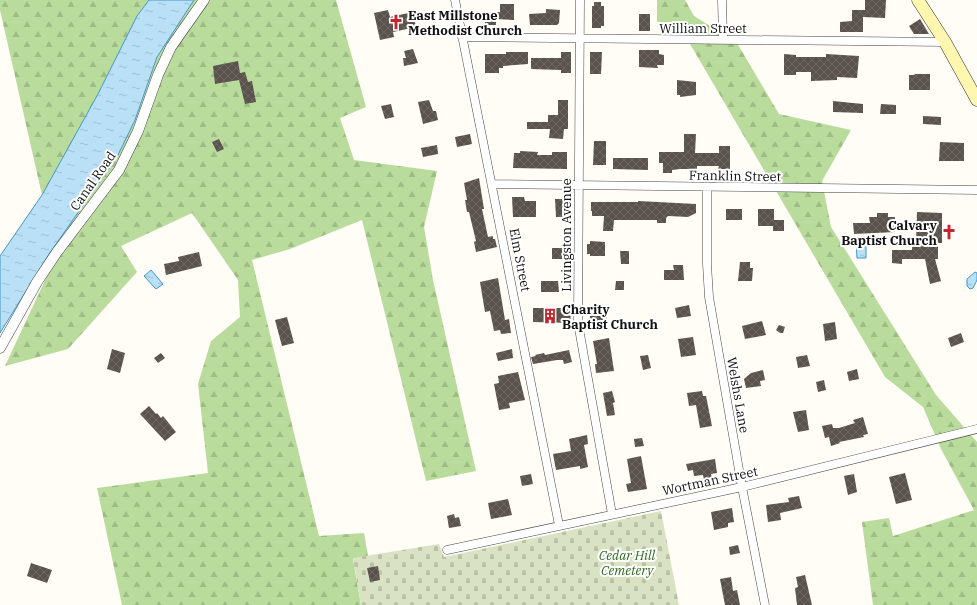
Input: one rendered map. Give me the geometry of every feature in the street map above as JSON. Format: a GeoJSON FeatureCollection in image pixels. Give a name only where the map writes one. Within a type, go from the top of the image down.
{"type":"FeatureCollection","features":[{"type":"Feature","properties":{"kind":"main road"},"geometry":{"type":"LineString","coordinates":[[918,0],[945,42],[977,100]]}},
{"type":"Feature","properties":{"kind":"street","name":"Canal Road"},"geometry":{"type":"LineString","coordinates":[[0,348],[57,252],[119,170],[138,131],[158,75],[171,47],[204,0]]}},
{"type":"Feature","properties":{"kind":"street","name":"Elm Street"},"geometry":{"type":"LineString","coordinates":[[455,0],[493,184],[559,526]]}},
{"type":"Feature","properties":{"kind":"street","name":"Livingston Avenue"},"geometry":{"type":"LineString","coordinates":[[580,0],[578,186],[579,337],[612,514]]}},
{"type":"Feature","properties":{"kind":"street"},"geometry":{"type":"LineString","coordinates":[[722,0],[723,39]]}},
{"type":"Feature","properties":{"kind":"street","name":"William Street"},"geometry":{"type":"LineString","coordinates":[[462,37],[945,42]]}},
{"type":"Feature","properties":{"kind":"street","name":"Franklin Street"},"geometry":{"type":"LineString","coordinates":[[493,184],[707,188],[977,190]]}},
{"type":"Feature","properties":{"kind":"street","name":"Welshs Lane"},"geometry":{"type":"LineString","coordinates":[[707,188],[707,264],[709,296],[742,487],[765,605]]}},
{"type":"Feature","properties":{"kind":"street","name":"Wortman Street"},"geometry":{"type":"LineString","coordinates":[[447,550],[742,487],[977,429]]}},
{"type":"Feature","properties":{"kind":"green space"},"geometry":{"type":"Polygon","coordinates":[[[0,0],[149,0],[137,16],[98,94],[42,195],[0,10],[0,0]]]}},
{"type":"Feature","properties":{"kind":"green space"},"geometry":{"type":"Polygon","coordinates":[[[194,0],[336,0],[366,107],[340,118],[354,160],[437,171],[424,227],[433,280],[476,471],[426,481],[362,220],[290,249],[252,260],[319,536],[364,533],[368,556],[353,559],[361,605],[122,605],[97,488],[208,473],[198,384],[211,341],[240,317],[238,280],[192,213],[121,246],[137,272],[68,349],[5,366],[47,276],[49,254],[117,157],[135,120],[157,57],[194,0]]]}},
{"type":"Feature","properties":{"kind":"green space"},"geometry":{"type":"Polygon","coordinates":[[[657,0],[685,0],[694,16],[737,43],[779,114],[851,130],[822,181],[831,227],[936,395],[977,442],[977,605],[873,605],[862,522],[889,518],[893,536],[974,510],[941,449],[923,407],[885,377],[690,44],[657,21],[657,0]]]}},
{"type":"Feature","properties":{"kind":"green space","name":"Cedar Hill Cemetery"},"geometry":{"type":"Polygon","coordinates":[[[661,511],[679,605],[361,605],[353,558],[439,544],[444,557],[661,511]]]}},
{"type":"Feature","properties":{"kind":"water"},"geometry":{"type":"Polygon","coordinates":[[[149,0],[194,0],[157,57],[135,120],[117,157],[49,254],[0,333],[0,256],[42,195],[98,94],[137,16],[149,0]]]}},
{"type":"Feature","properties":{"kind":"water"},"geometry":{"type":"Polygon","coordinates":[[[862,238],[866,238],[866,258],[857,258],[856,240],[862,240],[862,238]]]}},
{"type":"Feature","properties":{"kind":"water"},"geometry":{"type":"Polygon","coordinates":[[[151,270],[163,284],[156,289],[144,276],[151,270]]]}},
{"type":"Feature","properties":{"kind":"water"},"geometry":{"type":"Polygon","coordinates":[[[975,272],[977,273],[977,280],[973,288],[970,289],[967,286],[967,279],[975,272]]]}},
{"type":"Feature","properties":{"kind":"building"},"geometry":{"type":"Polygon","coordinates":[[[865,0],[886,0],[885,18],[863,17],[863,32],[840,32],[840,22],[852,21],[852,10],[865,10],[865,0]]]}},
{"type":"Feature","properties":{"kind":"building"},"geometry":{"type":"Polygon","coordinates":[[[594,2],[601,2],[601,6],[604,6],[604,26],[601,26],[601,28],[592,28],[592,6],[594,6],[594,2]]]}},
{"type":"Feature","properties":{"kind":"building"},"geometry":{"type":"Polygon","coordinates":[[[500,4],[514,4],[514,20],[496,19],[496,25],[485,25],[485,13],[500,12],[500,4]]]}},
{"type":"Feature","properties":{"kind":"building"},"geometry":{"type":"Polygon","coordinates":[[[546,9],[560,10],[559,23],[557,25],[530,25],[529,14],[546,13],[546,9]]]}},
{"type":"Feature","properties":{"kind":"building","name":"East Millstone Methodist Church"},"geometry":{"type":"Polygon","coordinates":[[[388,10],[390,17],[413,12],[416,27],[393,32],[394,37],[380,40],[374,13],[388,10]]]}},
{"type":"Feature","properties":{"kind":"building"},"geometry":{"type":"Polygon","coordinates":[[[639,14],[650,14],[650,31],[639,31],[639,14]]]}},
{"type":"Feature","properties":{"kind":"building"},"geometry":{"type":"Polygon","coordinates":[[[920,19],[929,34],[914,34],[909,26],[920,19]]]}},
{"type":"Feature","properties":{"kind":"building"},"geometry":{"type":"Polygon","coordinates":[[[413,49],[418,63],[404,66],[403,58],[406,58],[404,51],[413,49]]]}},
{"type":"Feature","properties":{"kind":"building"},"geometry":{"type":"Polygon","coordinates":[[[639,50],[659,50],[659,54],[664,55],[664,65],[657,65],[658,68],[639,67],[639,50]]]}},
{"type":"Feature","properties":{"kind":"building"},"geometry":{"type":"Polygon","coordinates":[[[506,52],[528,52],[528,64],[503,66],[503,68],[499,68],[499,73],[485,73],[485,54],[506,54],[506,52]]]}},
{"type":"Feature","properties":{"kind":"building"},"geometry":{"type":"Polygon","coordinates":[[[561,52],[571,52],[571,73],[561,73],[561,70],[531,69],[531,58],[561,58],[561,52]]]}},
{"type":"Feature","properties":{"kind":"building"},"geometry":{"type":"Polygon","coordinates":[[[590,52],[602,52],[601,74],[590,74],[590,52]]]}},
{"type":"Feature","properties":{"kind":"building"},"geometry":{"type":"Polygon","coordinates":[[[784,54],[796,55],[796,57],[826,57],[826,54],[859,56],[857,78],[837,77],[837,80],[811,81],[811,72],[796,72],[796,75],[784,75],[784,54]]]}},
{"type":"Feature","properties":{"kind":"building"},"geometry":{"type":"Polygon","coordinates":[[[238,61],[240,73],[245,72],[248,82],[252,81],[256,102],[245,104],[239,80],[215,84],[213,66],[238,61]]]}},
{"type":"Feature","properties":{"kind":"building"},"geometry":{"type":"Polygon","coordinates":[[[930,74],[930,90],[909,90],[909,75],[930,74]]]}},
{"type":"Feature","properties":{"kind":"building"},"geometry":{"type":"Polygon","coordinates":[[[677,80],[696,82],[696,95],[680,97],[680,95],[677,95],[677,80]]]}},
{"type":"Feature","properties":{"kind":"building"},"geometry":{"type":"Polygon","coordinates":[[[429,100],[433,111],[436,111],[438,120],[423,124],[418,102],[429,100]]]}},
{"type":"Feature","properties":{"kind":"building"},"geometry":{"type":"Polygon","coordinates":[[[558,100],[568,100],[568,129],[564,129],[563,139],[549,138],[550,129],[527,129],[527,122],[548,122],[548,115],[558,115],[558,100]]]}},
{"type":"Feature","properties":{"kind":"building"},"geometry":{"type":"Polygon","coordinates":[[[833,101],[863,104],[863,113],[833,112],[833,101]]]}},
{"type":"Feature","properties":{"kind":"building"},"geometry":{"type":"Polygon","coordinates":[[[391,104],[394,117],[385,119],[381,106],[391,104]]]}},
{"type":"Feature","properties":{"kind":"building"},"geometry":{"type":"Polygon","coordinates":[[[881,104],[896,105],[896,114],[880,114],[881,104]]]}},
{"type":"Feature","properties":{"kind":"building"},"geometry":{"type":"Polygon","coordinates":[[[923,116],[941,117],[941,125],[923,124],[923,116]]]}},
{"type":"Feature","properties":{"kind":"building"},"geometry":{"type":"Polygon","coordinates":[[[470,134],[472,144],[457,147],[455,137],[470,134]]]}},
{"type":"Feature","properties":{"kind":"building"},"geometry":{"type":"Polygon","coordinates":[[[684,134],[696,134],[695,153],[719,153],[719,146],[730,146],[730,169],[718,169],[719,166],[697,166],[697,169],[680,169],[672,170],[672,173],[663,173],[663,163],[659,163],[659,152],[684,152],[684,134]]]}},
{"type":"Feature","properties":{"kind":"building"},"geometry":{"type":"Polygon","coordinates":[[[219,139],[224,149],[217,152],[212,142],[219,139]]]}},
{"type":"Feature","properties":{"kind":"building"},"geometry":{"type":"Polygon","coordinates":[[[594,141],[606,141],[606,165],[593,165],[594,141]]]}},
{"type":"Feature","properties":{"kind":"building"},"geometry":{"type":"Polygon","coordinates":[[[940,142],[964,143],[964,161],[939,161],[940,142]]]}},
{"type":"Feature","properties":{"kind":"building"},"geometry":{"type":"Polygon","coordinates":[[[437,145],[438,154],[423,157],[421,148],[437,145]]]}},
{"type":"Feature","properties":{"kind":"building"},"geometry":{"type":"Polygon","coordinates":[[[520,151],[538,152],[537,155],[552,155],[552,152],[567,152],[567,169],[513,168],[514,153],[520,153],[520,151]]]}},
{"type":"Feature","properties":{"kind":"building"},"geometry":{"type":"Polygon","coordinates":[[[613,158],[648,158],[648,170],[613,169],[613,158]]]}},
{"type":"Feature","properties":{"kind":"building"},"geometry":{"type":"Polygon","coordinates":[[[479,178],[484,209],[482,209],[488,237],[493,236],[497,247],[476,252],[474,242],[476,241],[469,212],[467,212],[465,200],[467,200],[464,183],[479,178]]]}},
{"type":"Feature","properties":{"kind":"building"},"geometry":{"type":"Polygon","coordinates":[[[512,197],[524,197],[525,201],[536,201],[536,217],[513,217],[512,197]]]}},
{"type":"Feature","properties":{"kind":"building"},"geometry":{"type":"Polygon","coordinates":[[[555,199],[566,199],[566,217],[556,217],[555,199]]]}},
{"type":"Feature","properties":{"kind":"building"},"geometry":{"type":"Polygon","coordinates":[[[638,201],[696,204],[696,213],[688,217],[668,216],[666,218],[666,223],[657,223],[657,220],[614,220],[613,231],[603,231],[604,216],[592,216],[591,202],[638,201]]]}},
{"type":"Feature","properties":{"kind":"building"},"geometry":{"type":"Polygon","coordinates":[[[726,209],[742,209],[742,220],[726,220],[726,209]]]}},
{"type":"Feature","properties":{"kind":"building"},"geometry":{"type":"Polygon","coordinates":[[[758,209],[774,209],[774,220],[784,220],[784,231],[773,231],[773,226],[758,226],[758,209]]]}},
{"type":"Feature","properties":{"kind":"building"},"geometry":{"type":"Polygon","coordinates":[[[917,212],[942,213],[942,243],[938,243],[938,259],[935,259],[941,281],[930,284],[925,259],[902,259],[902,264],[892,263],[892,250],[912,250],[912,243],[916,243],[917,212]]]}},
{"type":"Feature","properties":{"kind":"building"},"geometry":{"type":"Polygon","coordinates":[[[877,213],[888,213],[888,217],[895,217],[895,232],[854,234],[853,223],[870,223],[869,217],[877,217],[877,213]]]}},
{"type":"Feature","properties":{"kind":"building"},"geometry":{"type":"Polygon","coordinates":[[[590,241],[605,242],[605,256],[590,256],[590,254],[587,254],[587,244],[590,244],[590,241]]]}},
{"type":"Feature","properties":{"kind":"building"},"geometry":{"type":"Polygon","coordinates":[[[552,248],[567,248],[567,259],[552,259],[552,248]]]}},
{"type":"Feature","properties":{"kind":"building"},"geometry":{"type":"Polygon","coordinates":[[[620,251],[629,251],[629,264],[621,264],[620,251]]]}},
{"type":"Feature","properties":{"kind":"building"},"geometry":{"type":"Polygon","coordinates":[[[199,252],[202,266],[166,275],[164,264],[179,261],[178,257],[199,252]]]}},
{"type":"Feature","properties":{"kind":"building"},"geometry":{"type":"Polygon","coordinates":[[[740,262],[750,262],[750,268],[753,268],[752,281],[738,281],[740,262]]]}},
{"type":"Feature","properties":{"kind":"building"},"geometry":{"type":"Polygon","coordinates":[[[673,265],[683,265],[684,280],[664,280],[664,270],[674,270],[673,265]]]}},
{"type":"Feature","properties":{"kind":"building"},"geometry":{"type":"Polygon","coordinates":[[[498,278],[505,320],[509,319],[511,333],[501,334],[500,330],[494,331],[490,311],[485,312],[480,282],[498,278]]]}},
{"type":"Feature","properties":{"kind":"building"},"geometry":{"type":"Polygon","coordinates":[[[541,281],[558,281],[559,292],[541,292],[541,281]]]}},
{"type":"Feature","properties":{"kind":"building"},"geometry":{"type":"Polygon","coordinates":[[[616,281],[624,281],[624,290],[615,290],[616,281]]]}},
{"type":"Feature","properties":{"kind":"building"},"geometry":{"type":"Polygon","coordinates":[[[689,305],[691,316],[677,318],[675,308],[689,305]]]}},
{"type":"Feature","properties":{"kind":"building"},"geometry":{"type":"Polygon","coordinates":[[[607,307],[607,323],[590,323],[590,312],[597,312],[597,308],[607,307]]]}},
{"type":"Feature","properties":{"kind":"building","name":"Charity Baptist Church"},"geometry":{"type":"Polygon","coordinates":[[[533,308],[570,308],[571,323],[533,322],[533,308]]]}},
{"type":"Feature","properties":{"kind":"building"},"geometry":{"type":"Polygon","coordinates":[[[287,317],[294,343],[282,346],[275,320],[287,317]]]}},
{"type":"Feature","properties":{"kind":"building"},"geometry":{"type":"Polygon","coordinates":[[[762,321],[766,335],[745,339],[742,326],[762,321]]]}},
{"type":"Feature","properties":{"kind":"building"},"geometry":{"type":"Polygon","coordinates":[[[835,322],[837,339],[825,341],[823,324],[835,322]]]}},
{"type":"Feature","properties":{"kind":"building"},"geometry":{"type":"Polygon","coordinates":[[[779,325],[785,327],[783,333],[776,330],[779,325]]]}},
{"type":"Feature","properties":{"kind":"building"},"geometry":{"type":"Polygon","coordinates":[[[961,333],[964,342],[951,347],[948,338],[961,333]]]}},
{"type":"Feature","properties":{"kind":"building"},"geometry":{"type":"Polygon","coordinates":[[[693,337],[696,355],[681,357],[678,339],[693,337]]]}},
{"type":"Feature","properties":{"kind":"building"},"geometry":{"type":"Polygon","coordinates":[[[609,338],[614,371],[596,373],[595,364],[597,364],[593,341],[609,338]]]}},
{"type":"Feature","properties":{"kind":"building"},"geometry":{"type":"Polygon","coordinates":[[[112,349],[125,353],[120,373],[107,369],[112,349]]]}},
{"type":"Feature","properties":{"kind":"building"},"geometry":{"type":"Polygon","coordinates":[[[512,349],[513,358],[498,361],[496,353],[512,349]]]}},
{"type":"Feature","properties":{"kind":"building"},"geometry":{"type":"Polygon","coordinates":[[[569,350],[572,362],[564,364],[563,360],[557,360],[533,364],[531,357],[544,353],[545,355],[569,350]]]}},
{"type":"Feature","properties":{"kind":"building"},"geometry":{"type":"Polygon","coordinates":[[[161,353],[165,358],[158,363],[154,358],[161,353]]]}},
{"type":"Feature","properties":{"kind":"building"},"geometry":{"type":"Polygon","coordinates":[[[648,355],[651,368],[643,370],[640,356],[648,355]]]}},
{"type":"Feature","properties":{"kind":"building"},"geometry":{"type":"Polygon","coordinates":[[[807,355],[810,366],[798,368],[796,357],[807,355]]]}},
{"type":"Feature","properties":{"kind":"building"},"geometry":{"type":"Polygon","coordinates":[[[857,369],[859,379],[849,381],[847,372],[857,369]]]}},
{"type":"Feature","properties":{"kind":"building"},"geometry":{"type":"Polygon","coordinates":[[[763,370],[765,380],[760,381],[761,386],[746,388],[744,379],[751,373],[763,370]]]}},
{"type":"Feature","properties":{"kind":"building"},"geometry":{"type":"Polygon","coordinates":[[[518,372],[525,400],[509,403],[510,408],[499,410],[494,384],[499,383],[498,376],[518,372]]]}},
{"type":"Feature","properties":{"kind":"building"},"geometry":{"type":"Polygon","coordinates":[[[824,380],[826,390],[818,392],[816,382],[824,380]]]}},
{"type":"Feature","properties":{"kind":"building"},"geometry":{"type":"Polygon","coordinates":[[[612,391],[615,402],[613,403],[615,415],[607,416],[603,393],[612,391]]]}},
{"type":"Feature","properties":{"kind":"building"},"geometry":{"type":"Polygon","coordinates":[[[702,391],[703,396],[706,396],[712,426],[700,428],[696,405],[689,406],[687,393],[702,391]]]}},
{"type":"Feature","properties":{"kind":"building"},"geometry":{"type":"Polygon","coordinates":[[[149,406],[161,418],[163,416],[176,432],[165,441],[140,414],[149,406]]]}},
{"type":"Feature","properties":{"kind":"building"},"geometry":{"type":"Polygon","coordinates":[[[806,410],[809,430],[798,432],[793,412],[806,410]]]}},
{"type":"Feature","properties":{"kind":"building"},"geometry":{"type":"Polygon","coordinates":[[[863,417],[868,434],[863,435],[864,437],[839,442],[840,443],[831,446],[829,437],[825,438],[822,426],[832,424],[833,428],[839,428],[855,423],[853,420],[863,417]]]}},
{"type":"Feature","properties":{"kind":"building"},"geometry":{"type":"Polygon","coordinates":[[[587,435],[588,444],[584,445],[588,467],[580,469],[580,466],[556,470],[553,454],[571,451],[569,439],[587,435]]]}},
{"type":"Feature","properties":{"kind":"building"},"geometry":{"type":"Polygon","coordinates":[[[642,438],[644,446],[635,447],[634,439],[642,438]]]}},
{"type":"Feature","properties":{"kind":"building"},"geometry":{"type":"Polygon","coordinates":[[[641,456],[647,489],[628,492],[626,484],[631,483],[627,459],[641,456]]]}},
{"type":"Feature","properties":{"kind":"building"},"geometry":{"type":"Polygon","coordinates":[[[715,459],[717,473],[711,474],[712,478],[704,480],[703,475],[694,476],[693,470],[688,471],[686,464],[715,459]]]}},
{"type":"Feature","properties":{"kind":"building"},"geometry":{"type":"Polygon","coordinates":[[[905,473],[912,500],[896,504],[889,477],[905,473]]]}},
{"type":"Feature","properties":{"kind":"building"},"geometry":{"type":"Polygon","coordinates":[[[531,474],[533,484],[522,486],[520,476],[531,474]]]}},
{"type":"Feature","properties":{"kind":"building"},"geometry":{"type":"Polygon","coordinates":[[[854,474],[857,492],[848,495],[844,476],[854,474]]]}},
{"type":"Feature","properties":{"kind":"building"},"geometry":{"type":"Polygon","coordinates":[[[799,496],[802,508],[780,513],[781,520],[768,522],[766,505],[789,502],[788,498],[799,496]]]}},
{"type":"Feature","properties":{"kind":"building"},"geometry":{"type":"Polygon","coordinates":[[[508,499],[512,515],[491,519],[488,503],[508,499]]]}},
{"type":"Feature","properties":{"kind":"building"},"geometry":{"type":"Polygon","coordinates":[[[732,508],[734,522],[728,523],[728,527],[714,530],[711,512],[732,508]]]}},
{"type":"Feature","properties":{"kind":"building"},"geometry":{"type":"Polygon","coordinates":[[[454,514],[455,518],[459,517],[461,526],[449,528],[447,516],[454,514]]]}},
{"type":"Feature","properties":{"kind":"building"},"geometry":{"type":"Polygon","coordinates":[[[738,545],[740,553],[730,555],[729,547],[738,545]]]}},
{"type":"Feature","properties":{"kind":"building"},"geometry":{"type":"Polygon","coordinates":[[[31,563],[52,570],[47,583],[27,576],[31,563]]]}},
{"type":"Feature","properties":{"kind":"building"},"geometry":{"type":"Polygon","coordinates":[[[378,566],[380,580],[370,582],[367,568],[378,566]]]}},
{"type":"Feature","properties":{"kind":"building"},"geometry":{"type":"Polygon","coordinates":[[[805,575],[812,605],[797,605],[795,588],[798,587],[796,577],[805,575]]]}},
{"type":"Feature","properties":{"kind":"building"},"geometry":{"type":"Polygon","coordinates":[[[731,577],[733,591],[737,590],[740,605],[725,605],[720,579],[731,577]]]}},
{"type":"Feature","properties":{"kind":"place","name":"East Millstone Methodist Church"},"geometry":{"type":"Point","coordinates":[396,22]}},
{"type":"Feature","properties":{"kind":"place","name":"Calvary Baptist Church"},"geometry":{"type":"Point","coordinates":[949,232]}},
{"type":"Feature","properties":{"kind":"place","name":"Charity Baptist Church"},"geometry":{"type":"Point","coordinates":[550,316]}}]}
